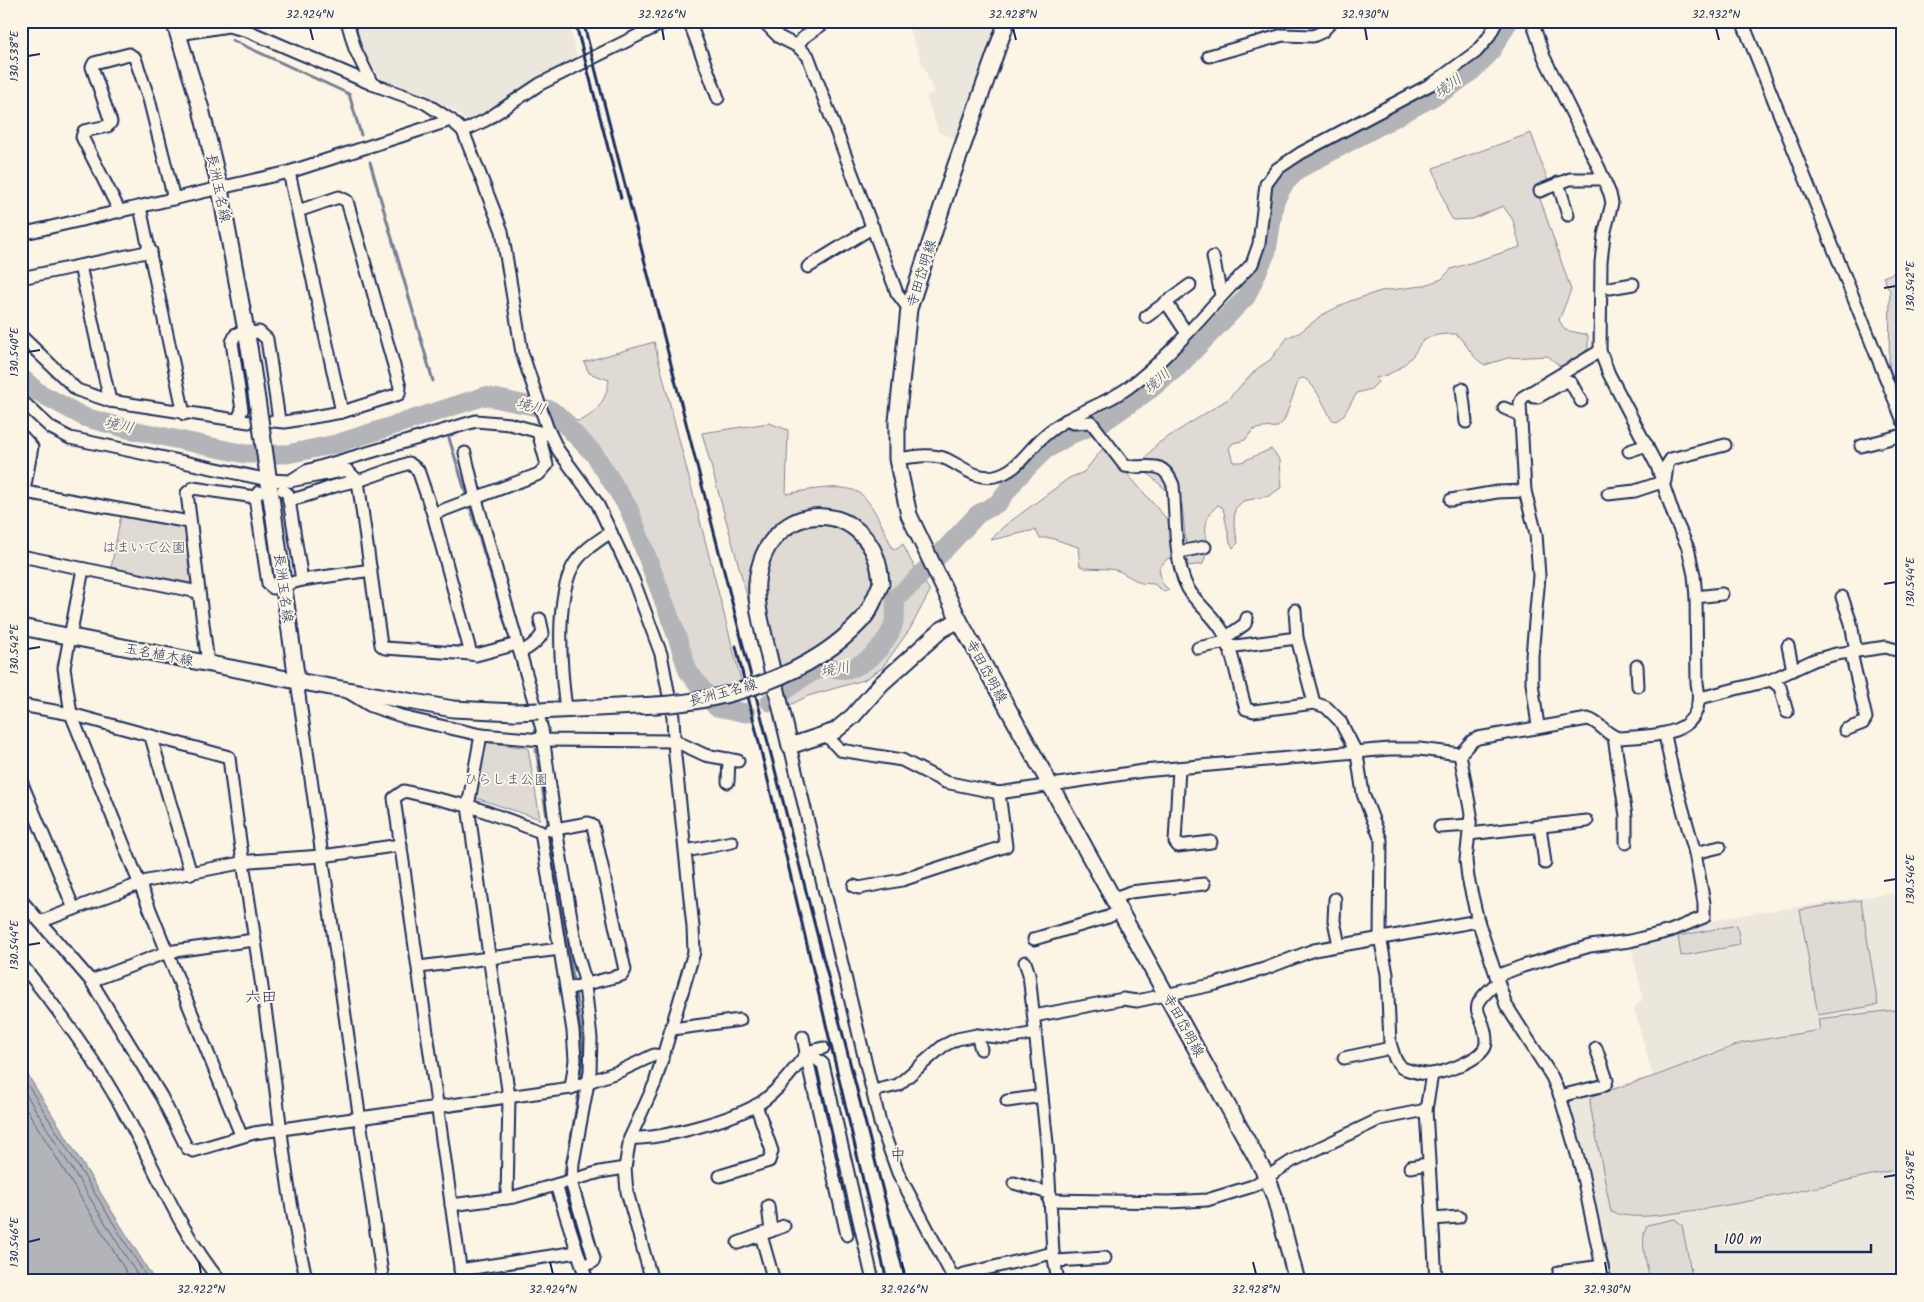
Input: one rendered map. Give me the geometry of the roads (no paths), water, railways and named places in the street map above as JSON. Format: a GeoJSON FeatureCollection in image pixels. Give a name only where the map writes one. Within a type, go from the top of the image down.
{"type":"FeatureCollection","features":[{"type":"Feature","properties":{"kind":"main road","name":"寺田岱明線"},"geometry":{"type":"LineString","coordinates":[[1007,21],[952,176],[909,309],[897,420],[897,459],[902,483],[910,515],[959,620],[1267,1177],[1275,1198],[1297,1281]]}},
{"type":"Feature","properties":{"kind":"main road","name":"長洲玉名線"},"geometry":{"type":"LineString","coordinates":[[176,28],[201,109],[220,190],[248,340],[260,425],[263,486],[284,586],[297,681],[453,709],[514,712],[699,701],[743,688],[787,672],[826,651],[863,620],[881,584],[880,566],[874,549],[852,525],[822,516],[811,516],[786,525],[771,540],[762,558],[757,581],[757,594],[763,631],[778,691],[790,746]]}},
{"type":"Feature","properties":{"kind":"main road"},"geometry":{"type":"LineString","coordinates":[[790,746],[826,735],[854,716],[881,684],[941,630],[959,620]]}},
{"type":"Feature","properties":{"kind":"main road","name":"玉名植木線"},"geometry":{"type":"LineString","coordinates":[[21,627],[297,681]]}},
{"type":"Feature","properties":{"kind":"street"},"geometry":{"type":"LineString","coordinates":[[347,21],[355,49],[372,84]]}},
{"type":"Feature","properties":{"kind":"street"},"geometry":{"type":"LineString","coordinates":[[463,131],[486,120],[540,84],[667,21]]}},
{"type":"Feature","properties":{"kind":"street"},"geometry":{"type":"LineString","coordinates":[[688,21],[718,98]]}},
{"type":"Feature","properties":{"kind":"street"},"geometry":{"type":"LineString","coordinates":[[763,21],[779,37],[797,46],[808,56],[819,80],[897,293],[909,309]]}},
{"type":"Feature","properties":{"kind":"street"},"geometry":{"type":"LineString","coordinates":[[797,46],[803,38],[827,21]]}},
{"type":"Feature","properties":{"kind":"street"},"geometry":{"type":"LineString","coordinates":[[1209,56],[1283,35],[1313,36],[1322,32],[1332,21]]}},
{"type":"Feature","properties":{"kind":"street"},"geometry":{"type":"LineString","coordinates":[[897,459],[930,456],[945,459],[966,471],[992,476],[1016,467],[1044,436],[1066,420],[1103,404],[1128,388],[1160,362],[1186,332],[1252,264],[1259,244],[1266,184],[1277,169],[1301,153],[1435,82],[1476,52],[1488,38],[1497,21]]}},
{"type":"Feature","properties":{"kind":"street"},"geometry":{"type":"LineString","coordinates":[[1460,754],[1472,741],[1478,738],[1538,726],[1588,719],[1593,720],[1614,737],[1665,735],[1688,724],[1694,718],[1700,698],[1696,683],[1696,598],[1694,574],[1688,548],[1647,444],[1609,374],[1600,351],[1601,262],[1604,235],[1612,203],[1603,179],[1544,57],[1532,21]]}},
{"type":"Feature","properties":{"kind":"street"},"geometry":{"type":"LineString","coordinates":[[1742,21],[1903,421]]}},
{"type":"Feature","properties":{"kind":"street"},"geometry":{"type":"LineString","coordinates":[[176,28],[228,26],[248,30],[372,84],[425,103],[451,120],[463,131],[502,231],[522,354],[537,396],[545,431],[547,465],[539,474],[433,514]]}},
{"type":"Feature","properties":{"kind":"street"},"geometry":{"type":"LineString","coordinates":[[120,212],[82,137],[84,131],[108,126],[111,122],[92,67],[94,63],[130,54],[135,58],[149,99],[174,199]]}},
{"type":"Feature","properties":{"kind":"street"},"geometry":{"type":"LineString","coordinates":[[21,234],[220,190],[289,172],[451,120]]}},
{"type":"Feature","properties":{"kind":"street"},"geometry":{"type":"LineString","coordinates":[[289,172],[342,412]]}},
{"type":"Feature","properties":{"kind":"street"},"geometry":{"type":"LineString","coordinates":[[1540,191],[1570,179],[1603,179]]}},
{"type":"Feature","properties":{"kind":"street"},"geometry":{"type":"LineString","coordinates":[[1558,183],[1568,215]]}},
{"type":"Feature","properties":{"kind":"street"},"geometry":{"type":"LineString","coordinates":[[21,336],[77,390],[110,401],[184,414],[260,425],[342,412],[399,394],[400,387],[347,201],[339,197],[298,212]]}},
{"type":"Feature","properties":{"kind":"street"},"geometry":{"type":"LineString","coordinates":[[140,207],[184,414]]}},
{"type":"Feature","properties":{"kind":"street"},"geometry":{"type":"LineString","coordinates":[[808,267],[873,228]]}},
{"type":"Feature","properties":{"kind":"street"},"geometry":{"type":"LineString","coordinates":[[21,278],[150,252]]}},
{"type":"Feature","properties":{"kind":"street"},"geometry":{"type":"LineString","coordinates":[[1213,257],[1221,295]]}},
{"type":"Feature","properties":{"kind":"street"},"geometry":{"type":"LineString","coordinates":[[80,266],[110,401]]}},
{"type":"Feature","properties":{"kind":"street"},"geometry":{"type":"LineString","coordinates":[[1610,288],[1633,284]]}},
{"type":"Feature","properties":{"kind":"street"},"geometry":{"type":"LineString","coordinates":[[1146,316],[1190,285]]}},
{"type":"Feature","properties":{"kind":"street"},"geometry":{"type":"LineString","coordinates":[[1166,302],[1186,332]]}},
{"type":"Feature","properties":{"kind":"street"},"geometry":{"type":"LineString","coordinates":[[248,340],[236,334],[232,342],[242,410],[260,425]]}},
{"type":"Feature","properties":{"kind":"street"},"geometry":{"type":"LineString","coordinates":[[1538,726],[1532,683],[1532,656],[1539,576],[1536,534],[1525,490],[1520,403],[1523,397],[1600,351]]}},
{"type":"Feature","properties":{"kind":"street"},"geometry":{"type":"LineString","coordinates":[[1532,392],[1534,397],[1538,397],[1566,382],[1571,383],[1581,401]]}},
{"type":"Feature","properties":{"kind":"street"},"geometry":{"type":"LineString","coordinates":[[1462,389],[1466,422]]}},
{"type":"Feature","properties":{"kind":"street"},"geometry":{"type":"LineString","coordinates":[[21,400],[51,428],[70,438],[263,486],[287,490],[306,497],[410,464],[418,470],[433,514],[471,654]]}},
{"type":"Feature","properties":{"kind":"street"},"geometry":{"type":"LineString","coordinates":[[1504,408],[1520,415]]}},
{"type":"Feature","properties":{"kind":"street"},"geometry":{"type":"LineString","coordinates":[[1066,420],[1072,422],[1091,422],[1125,466],[1160,467],[1168,474],[1173,485],[1183,579],[1190,594],[1209,613],[1227,642],[1246,709],[1254,711],[1314,703],[1326,707],[1340,721],[1357,754],[1364,794],[1381,840],[1380,937],[1387,974],[1391,1048],[1402,1068],[1432,1074],[1474,1059],[1483,1052],[1486,1043],[1477,1012],[1478,1003],[1496,979],[1590,946],[1630,941],[1670,931],[1704,917],[1704,903],[1695,853],[1672,774],[1665,735]]}},
{"type":"Feature","properties":{"kind":"street"},"geometry":{"type":"LineString","coordinates":[[287,490],[306,470],[476,421],[510,424],[545,431],[597,503],[634,579],[661,654],[673,717],[694,952],[655,1084],[630,1138],[625,1168],[627,1192],[652,1281]]}},
{"type":"Feature","properties":{"kind":"street"},"geometry":{"type":"LineString","coordinates":[[21,435],[32,447],[21,507]]}},
{"type":"Feature","properties":{"kind":"street"},"geometry":{"type":"LineString","coordinates":[[1861,446],[1903,435]]}},
{"type":"Feature","properties":{"kind":"street"},"geometry":{"type":"LineString","coordinates":[[1629,451],[1647,444]]}},
{"type":"Feature","properties":{"kind":"street"},"geometry":{"type":"LineString","coordinates":[[1608,494],[1635,491],[1662,482],[1667,478],[1667,465],[1671,459],[1725,445]]}},
{"type":"Feature","properties":{"kind":"street"},"geometry":{"type":"LineString","coordinates":[[465,453],[470,501],[514,647],[534,698],[543,740],[560,949],[591,1038],[580,1086],[565,1182],[577,1252],[587,1264],[587,1281]]}},
{"type":"Feature","properties":{"kind":"street"},"geometry":{"type":"LineString","coordinates":[[287,490],[347,470],[358,481],[382,645],[385,648],[476,655],[514,647],[527,650],[543,633],[540,619]]}},
{"type":"Feature","properties":{"kind":"street"},"geometry":{"type":"LineString","coordinates":[[208,664],[189,522],[187,493],[193,488],[263,486]]}},
{"type":"Feature","properties":{"kind":"street"},"geometry":{"type":"LineString","coordinates":[[263,486],[268,584],[273,588],[302,580],[371,570]]}},
{"type":"Feature","properties":{"kind":"street"},"geometry":{"type":"LineString","coordinates":[[287,490],[302,580]]}},
{"type":"Feature","properties":{"kind":"street"},"geometry":{"type":"LineString","coordinates":[[1451,500],[1497,492],[1525,490]]}},
{"type":"Feature","properties":{"kind":"street"},"geometry":{"type":"LineString","coordinates":[[25,492],[189,522]]}},
{"type":"Feature","properties":{"kind":"street"},"geometry":{"type":"LineString","coordinates":[[566,710],[563,689],[562,601],[572,568],[589,546],[611,532]]}},
{"type":"Feature","properties":{"kind":"street"},"geometry":{"type":"LineString","coordinates":[[1179,552],[1205,548]]}},
{"type":"Feature","properties":{"kind":"street"},"geometry":{"type":"LineString","coordinates":[[21,556],[198,592]]}},
{"type":"Feature","properties":{"kind":"street"},"geometry":{"type":"LineString","coordinates":[[83,569],[64,668],[71,714],[241,1135]]}},
{"type":"Feature","properties":{"kind":"street"},"geometry":{"type":"LineString","coordinates":[[1696,598],[1722,594]]}},
{"type":"Feature","properties":{"kind":"street"},"geometry":{"type":"LineString","coordinates":[[1842,597],[1851,623],[1855,646],[1853,651],[1866,718],[1863,723],[1844,730]]}},
{"type":"Feature","properties":{"kind":"street"},"geometry":{"type":"LineString","coordinates":[[1294,610],[1297,638],[1314,703]]}},
{"type":"Feature","properties":{"kind":"street"},"geometry":{"type":"LineString","coordinates":[[1227,642],[1245,624],[1247,618]]}},
{"type":"Feature","properties":{"kind":"street"},"geometry":{"type":"LineString","coordinates":[[1198,648],[1227,642],[1297,638]]}},
{"type":"Feature","properties":{"kind":"street"},"geometry":{"type":"LineString","coordinates":[[1788,646],[1792,670]]}},
{"type":"Feature","properties":{"kind":"street"},"geometry":{"type":"LineString","coordinates":[[1700,698],[1771,680],[1814,660],[1853,651],[1886,647],[1903,652]]}},
{"type":"Feature","properties":{"kind":"street"},"geometry":{"type":"LineString","coordinates":[[1637,666],[1638,686]]}},
{"type":"Feature","properties":{"kind":"street"},"geometry":{"type":"LineString","coordinates":[[1771,680],[1780,687],[1787,712]]}},
{"type":"Feature","properties":{"kind":"street"},"geometry":{"type":"LineString","coordinates":[[297,681],[383,1281]]}},
{"type":"Feature","properties":{"kind":"street"},"geometry":{"type":"LineString","coordinates":[[343,689],[370,706],[410,719],[481,735],[543,740],[675,741],[705,755],[734,760],[728,782]]}},
{"type":"Feature","properties":{"kind":"street"},"geometry":{"type":"LineString","coordinates":[[21,704],[71,714],[229,757],[235,813],[244,863],[280,1128],[300,1254],[307,1281]]}},
{"type":"Feature","properties":{"kind":"street"},"geometry":{"type":"LineString","coordinates":[[481,735],[468,806],[509,1097],[507,1198]]}},
{"type":"Feature","properties":{"kind":"street"},"geometry":{"type":"LineString","coordinates":[[826,735],[840,750],[902,760],[945,782],[999,793],[1179,768],[1357,754],[1407,748],[1460,754]]}},
{"type":"Feature","properties":{"kind":"street"},"geometry":{"type":"LineString","coordinates":[[151,737],[191,874]]}},
{"type":"Feature","properties":{"kind":"street"},"geometry":{"type":"LineString","coordinates":[[1614,737],[1626,816],[1626,843]]}},
{"type":"Feature","properties":{"kind":"street"},"geometry":{"type":"LineString","coordinates":[[790,746],[880,1123],[898,1173],[918,1214],[955,1280],[964,1274],[1054,1257],[1106,1258]]}},
{"type":"Feature","properties":{"kind":"street"},"geometry":{"type":"LineString","coordinates":[[1460,754],[1467,783],[1470,829],[1466,860],[1468,878],[1478,921],[1506,1005],[1552,1078],[1560,1096],[1581,1168],[1605,1281]]}},
{"type":"Feature","properties":{"kind":"street"},"geometry":{"type":"LineString","coordinates":[[1179,768],[1175,842],[1178,846],[1183,847],[1211,842]]}},
{"type":"Feature","properties":{"kind":"street"},"geometry":{"type":"LineString","coordinates":[[21,781],[74,909]]}},
{"type":"Feature","properties":{"kind":"street"},"geometry":{"type":"LineString","coordinates":[[575,988],[622,975],[625,970],[615,914],[593,826],[588,823],[549,830],[468,806],[404,791],[394,798],[420,967],[461,1276],[577,1252]]}},
{"type":"Feature","properties":{"kind":"street"},"geometry":{"type":"LineString","coordinates":[[854,886],[859,888],[902,880],[1006,846],[1008,842],[999,793]]}},
{"type":"Feature","properties":{"kind":"street"},"geometry":{"type":"LineString","coordinates":[[1440,827],[1470,829],[1540,826],[1587,821]]}},
{"type":"Feature","properties":{"kind":"street"},"geometry":{"type":"LineString","coordinates":[[1540,826],[1545,864]]}},
{"type":"Feature","properties":{"kind":"street"},"geometry":{"type":"LineString","coordinates":[[549,830],[575,988],[575,1060],[580,1086]]}},
{"type":"Feature","properties":{"kind":"street"},"geometry":{"type":"LineString","coordinates":[[686,851],[732,842]]}},
{"type":"Feature","properties":{"kind":"street"},"geometry":{"type":"LineString","coordinates":[[40,922],[141,885],[147,881],[244,863],[322,856],[401,845]]}},
{"type":"Feature","properties":{"kind":"street"},"geometry":{"type":"LineString","coordinates":[[1695,853],[1720,847]]}},
{"type":"Feature","properties":{"kind":"street"},"geometry":{"type":"LineString","coordinates":[[1034,939],[1108,917],[1130,892],[1204,884]]}},
{"type":"Feature","properties":{"kind":"street"},"geometry":{"type":"LineString","coordinates":[[1335,899],[1334,921],[1339,945]]}},
{"type":"Feature","properties":{"kind":"street"},"geometry":{"type":"LineString","coordinates":[[21,900],[91,981],[161,1096],[188,1148],[193,1151],[241,1135],[280,1128],[439,1108],[580,1086],[654,1055],[663,1056]]}},
{"type":"Feature","properties":{"kind":"street"},"geometry":{"type":"LineString","coordinates":[[1034,1016],[1123,999],[1137,1001],[1216,984],[1264,969],[1314,950],[1478,921]]}},
{"type":"Feature","properties":{"kind":"street"},"geometry":{"type":"LineString","coordinates":[[91,981],[166,952],[254,940]]}},
{"type":"Feature","properties":{"kind":"street"},"geometry":{"type":"LineString","coordinates":[[420,967],[560,949]]}},
{"type":"Feature","properties":{"kind":"street"},"geometry":{"type":"LineString","coordinates":[[1025,962],[1030,974],[1042,1096],[1054,1257],[1058,1281]]}},
{"type":"Feature","properties":{"kind":"street"},"geometry":{"type":"LineString","coordinates":[[21,964],[63,1015],[119,1103],[192,1239],[220,1281]]}},
{"type":"Feature","properties":{"kind":"street"},"geometry":{"type":"LineString","coordinates":[[672,1029],[740,1020]]}},
{"type":"Feature","properties":{"kind":"street"},"geometry":{"type":"LineString","coordinates":[[872,1091],[898,1085],[943,1046],[957,1039],[977,1035],[1009,1038],[1035,1033]]}},
{"type":"Feature","properties":{"kind":"street"},"geometry":{"type":"LineString","coordinates":[[977,1035],[981,1049]]}},
{"type":"Feature","properties":{"kind":"street"},"geometry":{"type":"LineString","coordinates":[[803,1037],[805,1056],[847,1234]]}},
{"type":"Feature","properties":{"kind":"street"},"geometry":{"type":"LineString","coordinates":[[630,1138],[649,1138],[703,1125],[756,1105],[776,1090],[805,1056],[823,1048]]}},
{"type":"Feature","properties":{"kind":"street"},"geometry":{"type":"LineString","coordinates":[[1344,1058],[1391,1048]]}},
{"type":"Feature","properties":{"kind":"street"},"geometry":{"type":"LineString","coordinates":[[1560,1096],[1605,1085],[1607,1080],[1596,1048]]}},
{"type":"Feature","properties":{"kind":"street"},"geometry":{"type":"LineString","coordinates":[[805,1056],[815,1058],[823,1064],[873,1281]]}},
{"type":"Feature","properties":{"kind":"street"},"geometry":{"type":"LineString","coordinates":[[1432,1074],[1426,1110],[1436,1281]]}},
{"type":"Feature","properties":{"kind":"street"},"geometry":{"type":"LineString","coordinates":[[1007,1101],[1042,1096]]}},
{"type":"Feature","properties":{"kind":"street"},"geometry":{"type":"LineString","coordinates":[[720,1176],[769,1161],[772,1151],[756,1105]]}},
{"type":"Feature","properties":{"kind":"street"},"geometry":{"type":"LineString","coordinates":[[1014,1183],[1049,1196],[1169,1202],[1207,1200],[1253,1186],[1292,1161],[1380,1119],[1426,1110]]}},
{"type":"Feature","properties":{"kind":"street"},"geometry":{"type":"LineString","coordinates":[[1410,1167],[1428,1164]]}},
{"type":"Feature","properties":{"kind":"street"},"geometry":{"type":"LineString","coordinates":[[451,1205],[507,1198],[625,1168]]}},
{"type":"Feature","properties":{"kind":"street"},"geometry":{"type":"LineString","coordinates":[[565,1182],[576,1204],[594,1259],[587,1264]]}},
{"type":"Feature","properties":{"kind":"street"},"geometry":{"type":"LineString","coordinates":[[768,1206],[766,1233],[774,1281]]}},
{"type":"Feature","properties":{"kind":"street"},"geometry":{"type":"LineString","coordinates":[[1433,1219],[1458,1216]]}},
{"type":"Feature","properties":{"kind":"street"},"geometry":{"type":"LineString","coordinates":[[738,1243],[784,1226]]}},
{"type":"Feature","properties":{"kind":"street"},"geometry":{"type":"LineString","coordinates":[[1559,1272],[1602,1266]]}},
{"type":"Feature","properties":{"kind":"water"},"geometry":{"type":"Polygon","coordinates":[[[21,1064],[150,1273],[154,1281],[21,1281],[21,1064]]]}},
{"type":"Feature","properties":{"kind":"waterway","name":"境川"},"geometry":{"type":"LineString","coordinates":[[770,702],[796,682],[817,670],[825,668],[848,669],[872,656],[885,642],[893,625],[895,598],[913,583],[978,514],[998,503],[1017,478],[1044,451],[1072,434],[1105,421],[1151,389],[1178,367],[1246,297],[1267,251],[1275,200],[1285,183],[1299,169],[1448,89],[1472,71],[1490,53],[1509,21]]}},
{"type":"Feature","properties":{"kind":"waterway"},"geometry":{"type":"LineString","coordinates":[[232,40],[349,94],[361,135]]}},
{"type":"Feature","properties":{"kind":"waterway"},"geometry":{"type":"LineString","coordinates":[[370,162],[433,381]]}},
{"type":"Feature","properties":{"kind":"waterway"},"geometry":{"type":"LineString","coordinates":[[21,377],[38,392],[84,417],[128,429],[245,454],[287,454],[336,444],[485,396],[551,410],[595,455],[629,509],[674,628],[688,671],[716,707],[746,713]]}},
{"type":"Feature","properties":{"kind":"waterway"},"geometry":{"type":"LineString","coordinates":[[449,438],[467,497]]}},
{"type":"Feature","properties":{"kind":"waterway"},"geometry":{"type":"LineString","coordinates":[[469,503],[528,699]]}},
{"type":"Feature","properties":{"kind":"waterway"},"geometry":{"type":"LineString","coordinates":[[536,749],[574,984]]}},
{"type":"Feature","properties":{"kind":"waterway"},"geometry":{"type":"LineString","coordinates":[[575,990],[583,1047],[580,1081]]}},
{"type":"Feature","properties":{"kind":"waterway"},"geometry":{"type":"LineString","coordinates":[[565,1180],[580,1087]]}},
{"type":"Feature","properties":{"kind":"waterway"},"geometry":{"type":"LineString","coordinates":[[565,1186],[574,1223]]}},
{"type":"Feature","properties":{"kind":"waterway"},"geometry":{"type":"LineString","coordinates":[[589,1267],[594,1281]]}},
{"type":"Feature","properties":{"kind":"railway"},"geometry":{"type":"LineString","coordinates":[[575,21],[621,198]]}},
{"type":"Feature","properties":{"kind":"railway"},"geometry":{"type":"LineString","coordinates":[[583,21],[906,1281]]}},
{"type":"Feature","properties":{"kind":"railway"},"geometry":{"type":"LineString","coordinates":[[736,646],[887,1281]]}},
{"type":"Feature","properties":{"kind":"district","name":"六田"},"geometry":{"type":"Point","coordinates":[261,996]}},
{"type":"Feature","properties":{"kind":"district","name":"中"},"geometry":{"type":"Point","coordinates":[898,1154]}},
{"type":"Feature","properties":{"kind":"park label","name":"はまいで公園"},"geometry":{"type":"Point","coordinates":[144,547]}},
{"type":"Feature","properties":{"kind":"park label","name":"ひらしま公園"},"geometry":{"type":"Point","coordinates":[506,779]}}]}
